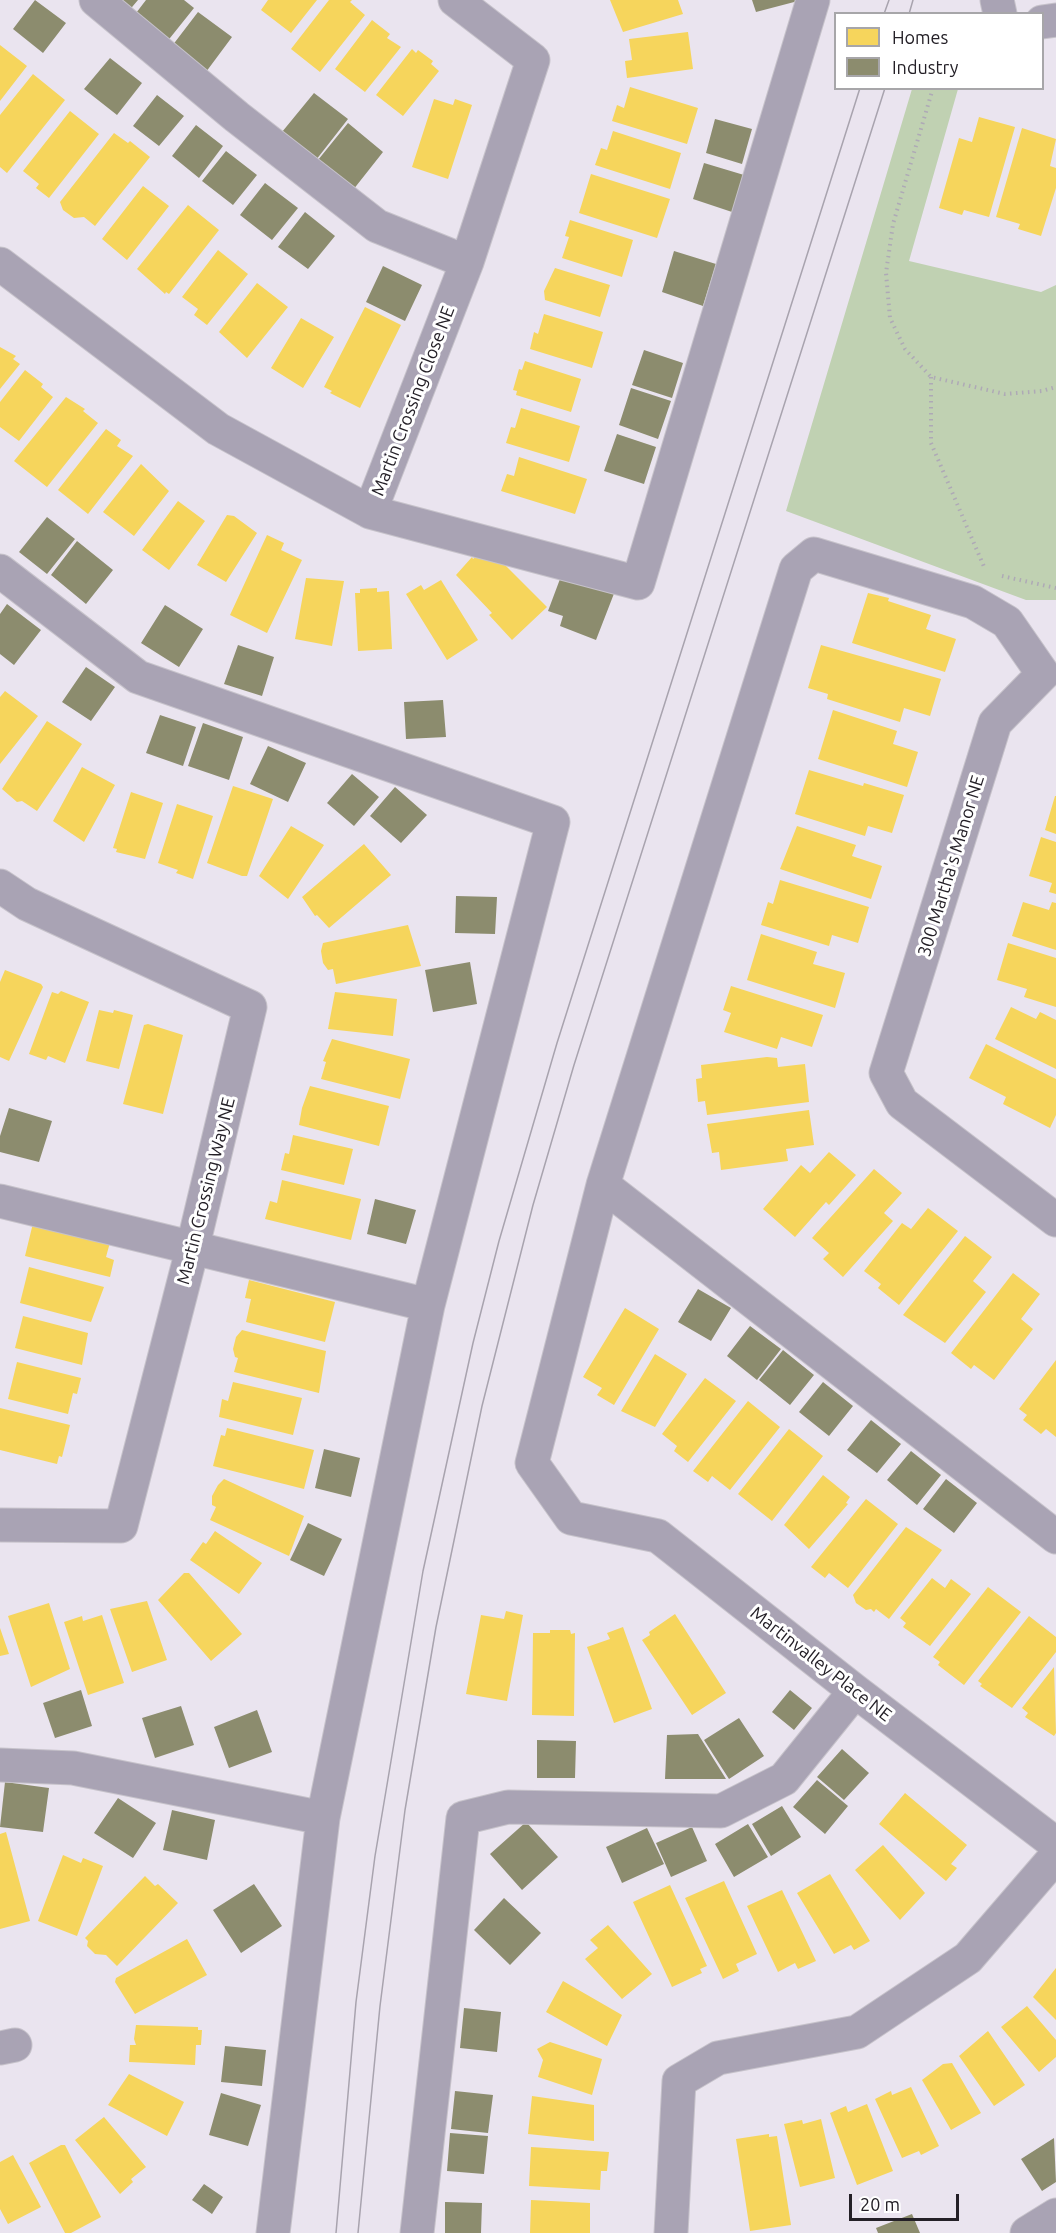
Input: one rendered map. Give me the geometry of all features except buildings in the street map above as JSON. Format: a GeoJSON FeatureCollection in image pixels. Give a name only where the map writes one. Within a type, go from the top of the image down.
{"type":"FeatureCollection","features":[{"type":"Feature","properties":{"kind":"street"},"geometry":{"type":"LineString","coordinates":[[96,0],[237,117],[377,226],[467,262]]}},
{"type":"Feature","properties":{"kind":"street","name":"Martin Crossing Close NE"},"geometry":{"type":"LineString","coordinates":[[0,264],[218,429],[370,512],[467,262],[532,60],[455,0]]}},
{"type":"Feature","properties":{"kind":"street"},"geometry":{"type":"LineString","coordinates":[[370,512],[638,583],[813,0]]}},
{"type":"Feature","properties":{"kind":"street"},"geometry":{"type":"LineString","coordinates":[[1049,674],[1007,622],[973,602],[814,554],[796,569],[603,1185],[1056,1536]]}},
{"type":"Feature","properties":{"kind":"street"},"geometry":{"type":"LineString","coordinates":[[0,571],[138,677],[553,822],[428,1305],[323,1818],[273,2233]]}},
{"type":"Feature","properties":{"kind":"street","name":"300 Martha's Manor NE"},"geometry":{"type":"LineString","coordinates":[[1049,674],[995,723],[886,1073],[902,1103],[1056,1220]]}},
{"type":"Feature","properties":{"kind":"street","name":"Martin Crossing Way NE"},"geometry":{"type":"LineString","coordinates":[[0,886],[27,904],[250,1007],[192,1250],[121,1526],[0,1525]]}},
{"type":"Feature","properties":{"kind":"street","name":"Martinvalley Place NE"},"geometry":{"type":"LineString","coordinates":[[603,1185],[532,1463],[571,1518],[658,1536],[855,1691],[1056,1844]]}},
{"type":"Feature","properties":{"kind":"street"},"geometry":{"type":"LineString","coordinates":[[0,1202],[428,1305]]}},
{"type":"Feature","properties":{"kind":"street"},"geometry":{"type":"LineString","coordinates":[[417,2233],[463,1818],[508,1807],[721,1811],[784,1779],[855,1691]]}},
{"type":"Feature","properties":{"kind":"street"},"geometry":{"type":"LineString","coordinates":[[0,1765],[73,1768],[323,1818]]}},
{"type":"Feature","properties":{"kind":"street"},"geometry":{"type":"LineString","coordinates":[[670,2233],[679,2081],[718,2058],[857,2032],[968,1958],[1056,1856]]}},
{"type":"Feature","properties":{"kind":"street"},"geometry":{"type":"LineString","coordinates":[[1027,2233],[1056,2215]]}},
{"type":"Feature","properties":{"kind":"path"},"geometry":{"type":"LineString","coordinates":[[932,90],[893,224],[886,273],[890,318],[905,349],[931,377],[1005,394],[1042,391],[1056,387]]}},
{"type":"Feature","properties":{"kind":"path"},"geometry":{"type":"LineString","coordinates":[[931,377],[931,443],[986,573],[973,602]]}},
{"type":"Feature","properties":{"kind":"path"},"geometry":{"type":"LineString","coordinates":[[986,573],[1056,588]]}},
{"type":"Feature","properties":{"kind":"green space"},"geometry":{"type":"Polygon","coordinates":[[[912,90],[958,90],[909,261],[1041,292],[1056,285],[1056,600],[1026,600],[786,511],[912,90]]]}},
{"type":"Feature","properties":{"kind":"tram line"},"geometry":{"type":"LineString","coordinates":[[885,12],[889,0]]}},
{"type":"Feature","properties":{"kind":"tram line"},"geometry":{"type":"LineString","coordinates":[[910,12],[913,0]]}},
{"type":"Feature","properties":{"kind":"tram line"},"geometry":{"type":"LineString","coordinates":[[336,2233],[356,2002],[375,1856],[423,1571],[473,1343],[499,1241],[557,1043],[859,90]]}},
{"type":"Feature","properties":{"kind":"tram line"},"geometry":{"type":"LineString","coordinates":[[358,2233],[380,2006],[405,1810],[436,1627],[482,1406],[533,1205],[574,1065],[884,90]]}}]}
